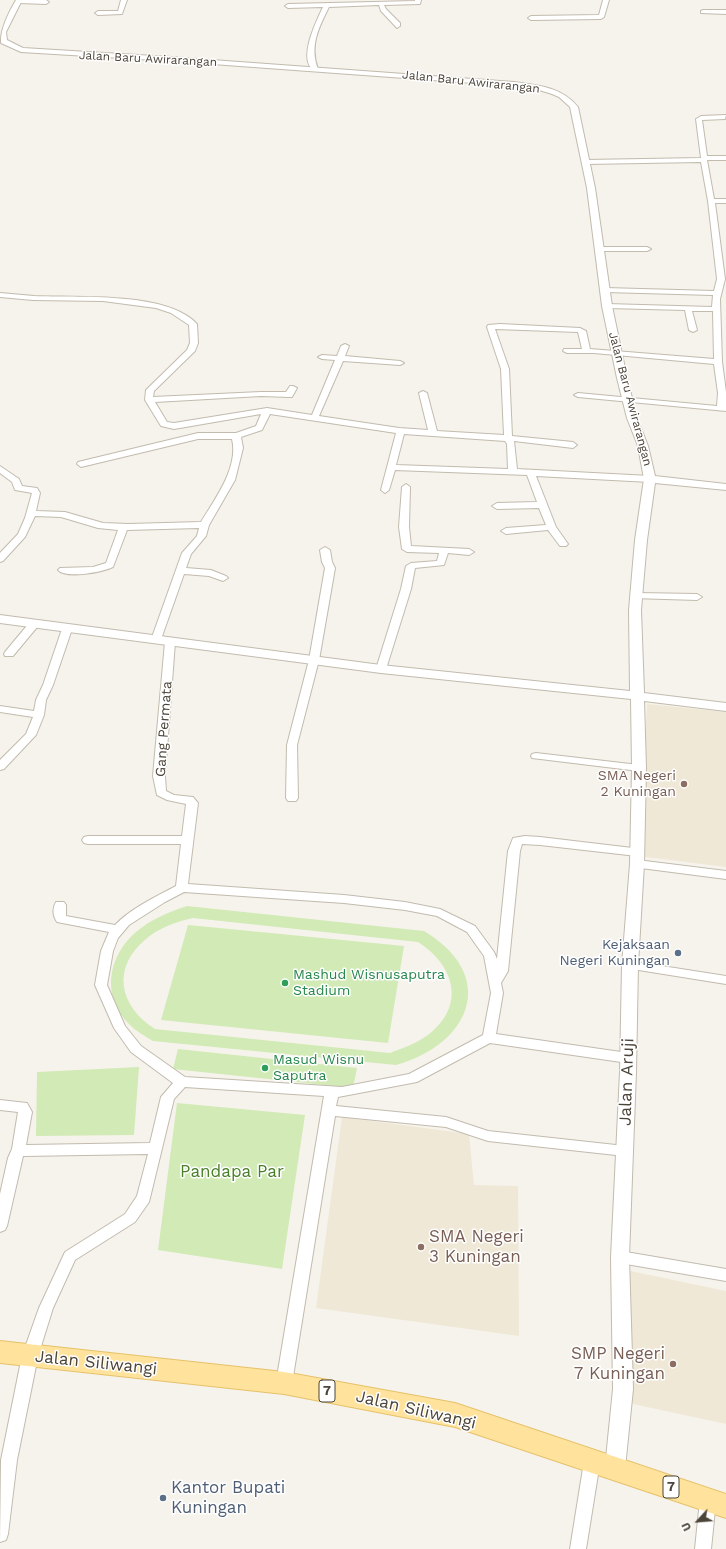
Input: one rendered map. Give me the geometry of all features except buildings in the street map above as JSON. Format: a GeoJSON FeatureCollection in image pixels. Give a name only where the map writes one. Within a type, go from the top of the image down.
{"type":"FeatureCollection","features":[{"type":"Feature","properties":{"kind":"main road","name":"Jalan Siliwangi"},"geometry":{"type":"LineString","coordinates":[[0,1352],[284,1383],[455,1415],[717,1503]]}},
{"type":"Feature","properties":{"kind":"street"},"geometry":{"type":"LineString","coordinates":[[19,0],[46,2]]}},
{"type":"Feature","properties":{"kind":"street","name":"Jalan Baru Awirarangan"},"geometry":{"type":"LineString","coordinates":[[19,0],[2,32],[4,41],[21,50],[46,53],[315,68],[514,84],[545,89],[560,94],[568,99],[574,107],[591,188],[607,306],[617,354],[628,400],[648,467],[640,540],[636,596],[637,696]]}},
{"type":"Feature","properties":{"kind":"street"},"geometry":{"type":"LineString","coordinates":[[98,13],[120,13],[124,0]]}},
{"type":"Feature","properties":{"kind":"street"},"geometry":{"type":"LineString","coordinates":[[288,6],[417,3],[419,2],[418,0]]}},
{"type":"Feature","properties":{"kind":"street"},"geometry":{"type":"LineString","coordinates":[[531,18],[601,17],[606,0]]}},
{"type":"Feature","properties":{"kind":"street"},"geometry":{"type":"LineString","coordinates":[[381,4],[383,10],[397,23],[397,26]]}},
{"type":"Feature","properties":{"kind":"street"},"geometry":{"type":"LineString","coordinates":[[315,68],[311,62],[312,40],[327,5]]}},
{"type":"Feature","properties":{"kind":"street"},"geometry":{"type":"LineString","coordinates":[[704,12],[726,12]]}},
{"type":"Feature","properties":{"kind":"street"},"geometry":{"type":"LineString","coordinates":[[578,395],[723,409],[718,362],[716,296],[723,278],[717,247],[699,119],[724,117]]}},
{"type":"Feature","properties":{"kind":"street"},"geometry":{"type":"LineString","coordinates":[[586,162],[726,158]]}},
{"type":"Feature","properties":{"kind":"street"},"geometry":{"type":"LineString","coordinates":[[711,201],[726,202]]}},
{"type":"Feature","properties":{"kind":"street"},"geometry":{"type":"LineString","coordinates":[[717,247],[726,247]]}},
{"type":"Feature","properties":{"kind":"street"},"geometry":{"type":"LineString","coordinates":[[599,249],[647,249]]}},
{"type":"Feature","properties":{"kind":"street"},"geometry":{"type":"LineString","coordinates":[[605,290],[716,296],[726,299]]}},
{"type":"Feature","properties":{"kind":"street"},"geometry":{"type":"LineString","coordinates":[[0,295],[33,298],[103,299],[157,306],[174,311],[193,324],[194,343],[191,351],[150,390],[149,400],[164,424],[168,425],[265,415],[315,417],[399,431],[432,432],[573,445]]}},
{"type":"Feature","properties":{"kind":"street"},"geometry":{"type":"LineString","coordinates":[[607,306],[716,309]]}},
{"type":"Feature","properties":{"kind":"street"},"geometry":{"type":"LineString","coordinates":[[688,309],[692,330]]}},
{"type":"Feature","properties":{"kind":"street"},"geometry":{"type":"LineString","coordinates":[[513,472],[509,440],[505,368],[491,327],[500,326],[580,330],[582,331],[587,351]]}},
{"type":"Feature","properties":{"kind":"street"},"geometry":{"type":"LineString","coordinates":[[315,417],[345,346]]}},
{"type":"Feature","properties":{"kind":"street"},"geometry":{"type":"LineString","coordinates":[[567,351],[587,351],[718,362]]}},
{"type":"Feature","properties":{"kind":"street"},"geometry":{"type":"LineString","coordinates":[[322,357],[400,363]]}},
{"type":"Feature","properties":{"kind":"street"},"geometry":{"type":"LineString","coordinates":[[149,400],[261,394],[286,395],[291,394],[293,388]]}},
{"type":"Feature","properties":{"kind":"street"},"geometry":{"type":"LineString","coordinates":[[423,393],[432,432]]}},
{"type":"Feature","properties":{"kind":"street"},"geometry":{"type":"LineString","coordinates":[[81,464],[198,436],[236,436],[259,428],[265,415]]}},
{"type":"Feature","properties":{"kind":"street"},"geometry":{"type":"LineString","coordinates":[[385,490],[400,433]]}},
{"type":"Feature","properties":{"kind":"street"},"geometry":{"type":"LineString","coordinates":[[156,640],[187,553],[201,536],[204,525],[231,480],[238,448],[236,436]]}},
{"type":"Feature","properties":{"kind":"street"},"geometry":{"type":"LineString","coordinates":[[391,467],[531,473],[648,467],[726,487]]}},
{"type":"Feature","properties":{"kind":"street"},"geometry":{"type":"LineString","coordinates":[[0,468],[16,481],[18,488],[36,492],[31,514],[22,535],[5,548],[0,559]]}},
{"type":"Feature","properties":{"kind":"street"},"geometry":{"type":"LineString","coordinates":[[531,473],[551,527],[563,544]]}},
{"type":"Feature","properties":{"kind":"street"},"geometry":{"type":"LineString","coordinates":[[406,487],[404,527],[407,549],[469,552]]}},
{"type":"Feature","properties":{"kind":"street"},"geometry":{"type":"LineString","coordinates":[[497,506],[542,505]]}},
{"type":"Feature","properties":{"kind":"street"},"geometry":{"type":"LineString","coordinates":[[31,514],[65,515],[90,524],[104,526],[169,527],[184,524],[204,525]]}},
{"type":"Feature","properties":{"kind":"street"},"geometry":{"type":"LineString","coordinates":[[63,570],[97,569],[110,565],[124,526]]}},
{"type":"Feature","properties":{"kind":"street"},"geometry":{"type":"LineString","coordinates":[[506,531],[551,527]]}},
{"type":"Feature","properties":{"kind":"street"},"geometry":{"type":"LineString","coordinates":[[292,798],[292,745],[314,660],[330,568],[326,562],[325,550]]}},
{"type":"Feature","properties":{"kind":"street"},"geometry":{"type":"LineString","coordinates":[[381,669],[406,589],[411,566],[441,563],[444,550]]}},
{"type":"Feature","properties":{"kind":"street"},"geometry":{"type":"LineString","coordinates":[[181,571],[211,573],[223,578]]}},
{"type":"Feature","properties":{"kind":"street"},"geometry":{"type":"LineString","coordinates":[[636,596],[697,597]]}},
{"type":"Feature","properties":{"kind":"street"},"geometry":{"type":"LineString","coordinates":[[0,619],[381,669],[726,707]]}},
{"type":"Feature","properties":{"kind":"street"},"geometry":{"type":"LineString","coordinates":[[9,654],[34,624]]}},
{"type":"Feature","properties":{"kind":"street"},"geometry":{"type":"LineString","coordinates":[[0,767],[31,735],[39,714],[41,700],[67,629]]}},
{"type":"Feature","properties":{"kind":"street","name":"Gang Permata"},"geometry":{"type":"LineString","coordinates":[[170,642],[159,776],[161,792],[163,794],[166,796],[189,800],[192,803],[182,888]]}},
{"type":"Feature","properties":{"kind":"street","name":"Jalan Aruji"},"geometry":{"type":"LineString","coordinates":[[604,1465],[623,1389],[620,1257],[625,1151],[630,965],[637,858],[639,768],[637,696]]}},
{"type":"Feature","properties":{"kind":"street"},"geometry":{"type":"LineString","coordinates":[[0,709],[39,714]]}},
{"type":"Feature","properties":{"kind":"street"},"geometry":{"type":"LineString","coordinates":[[536,756],[639,768]]}},
{"type":"Feature","properties":{"kind":"street"},"geometry":{"type":"LineString","coordinates":[[88,840],[187,840]]}},
{"type":"Feature","properties":{"kind":"street"},"geometry":{"type":"LineString","coordinates":[[495,983],[502,971],[514,851],[517,841],[540,841],[726,875]]}},
{"type":"Feature","properties":{"kind":"street"},"geometry":{"type":"LineString","coordinates":[[489,1038],[497,993],[490,955],[471,929],[440,913],[405,906],[344,899],[182,888],[161,899],[125,922],[113,936],[107,950],[101,985],[120,1028],[136,1049],[182,1082],[342,1092],[412,1078],[489,1038],[628,1058]]}},
{"type":"Feature","properties":{"kind":"street"},"geometry":{"type":"LineString","coordinates":[[60,905],[59,914],[61,919],[118,930]]}},
{"type":"Feature","properties":{"kind":"street"},"geometry":{"type":"LineString","coordinates":[[630,965],[726,980]]}},
{"type":"Feature","properties":{"kind":"street"},"geometry":{"type":"LineString","coordinates":[[0,1534],[9,1460],[30,1356],[46,1308],[70,1256],[130,1218],[144,1198],[168,1097],[182,1082]]}},
{"type":"Feature","properties":{"kind":"street"},"geometry":{"type":"LineString","coordinates":[[284,1383],[332,1091]]}},
{"type":"Feature","properties":{"kind":"street"},"geometry":{"type":"LineString","coordinates":[[0,1105],[22,1107],[24,1109],[20,1149],[15,1158],[0,1226]]}},
{"type":"Feature","properties":{"kind":"street"},"geometry":{"type":"LineString","coordinates":[[329,1110],[446,1122],[488,1136],[625,1151]]}},
{"type":"Feature","properties":{"kind":"street"},"geometry":{"type":"LineString","coordinates":[[20,1149],[22,1151],[156,1148]]}},
{"type":"Feature","properties":{"kind":"street"},"geometry":{"type":"LineString","coordinates":[[620,1257],[726,1275]]}},
{"type":"Feature","properties":{"kind":"street"},"geometry":{"type":"LineString","coordinates":[[578,1549],[604,1465]]}},
{"type":"Feature","properties":{"kind":"street"},"geometry":{"type":"LineString","coordinates":[[703,1549],[717,1503]]}},
{"type":"Feature","properties":{"kind":"shaded area","name":"SMA Negeri 2 Kuningan"},"geometry":{"type":"Polygon","coordinates":[[[647,704],[726,712],[726,867],[638,856],[647,704]]]}},
{"type":"Feature","properties":{"kind":"shaded area","name":"SMA Negeri 3 Kuningan"},"geometry":{"type":"Polygon","coordinates":[[[342,1117],[469,1134],[474,1185],[518,1186],[519,1336],[316,1308],[342,1117]]]}},
{"type":"Feature","properties":{"kind":"shaded area","name":"SMP Negeri 7 Kuningan"},"geometry":{"type":"Polygon","coordinates":[[[621,1269],[726,1291],[726,1424],[619,1401],[621,1269]]]}},
{"type":"Feature","properties":{"kind":"green space"},"geometry":{"type":"Polygon","coordinates":[[[187,906],[424,931],[447,949],[462,968],[468,988],[466,1007],[458,1025],[443,1042],[422,1055],[396,1065],[153,1041],[130,1025],[121,1014],[115,1003],[111,978],[114,965],[126,942],[142,927],[167,913],[187,906]],[[193,918],[168,926],[157,931],[146,939],[135,950],[128,962],[124,974],[124,986],[127,998],[133,1009],[143,1020],[155,1029],[390,1053],[424,1038],[440,1023],[448,1011],[451,998],[451,986],[447,974],[440,962],[430,951],[418,942],[193,918]]]}},
{"type":"Feature","properties":{"kind":"green space","name":"Mashud Wisnusaputra Stadium"},"geometry":{"type":"Polygon","coordinates":[[[188,925],[404,946],[388,1043],[161,1020],[188,925]]]}},
{"type":"Feature","properties":{"kind":"green space","name":"Masud Wisnu Saputra"},"geometry":{"type":"Polygon","coordinates":[[[178,1049],[357,1068],[353,1088],[173,1069],[178,1049]]]}},
{"type":"Feature","properties":{"kind":"green space"},"geometry":{"type":"Polygon","coordinates":[[[139,1067],[134,1135],[36,1136],[37,1072],[139,1067]]]}},
{"type":"Feature","properties":{"kind":"green space","name":"Pandapa Par"},"geometry":{"type":"Polygon","coordinates":[[[177,1103],[305,1115],[282,1269],[158,1250],[177,1103]]]}},
{"type":"Feature","properties":{"kind":"place","name":"SMA Negeri 2 Kuningan"},"geometry":{"type":"Point","coordinates":[684,784]}},
{"type":"Feature","properties":{"kind":"place","name":"Kejaksaan Negeri Kuningan"},"geometry":{"type":"Point","coordinates":[678,953]}},
{"type":"Feature","properties":{"kind":"place","name":"Mashud Wisnusaputra Stadium"},"geometry":{"type":"Point","coordinates":[285,983]}},
{"type":"Feature","properties":{"kind":"place","name":"Masud Wisnu Saputra"},"geometry":{"type":"Point","coordinates":[265,1068]}},
{"type":"Feature","properties":{"kind":"place","name":"SMA Negeri 3 Kuningan"},"geometry":{"type":"Point","coordinates":[421,1247]}},
{"type":"Feature","properties":{"kind":"place","name":"SMP Negeri 7 Kuningan"},"geometry":{"type":"Point","coordinates":[673,1364]}},
{"type":"Feature","properties":{"kind":"place","name":"Kantor Bupati Kuningan"},"geometry":{"type":"Point","coordinates":[163,1498]}}]}
